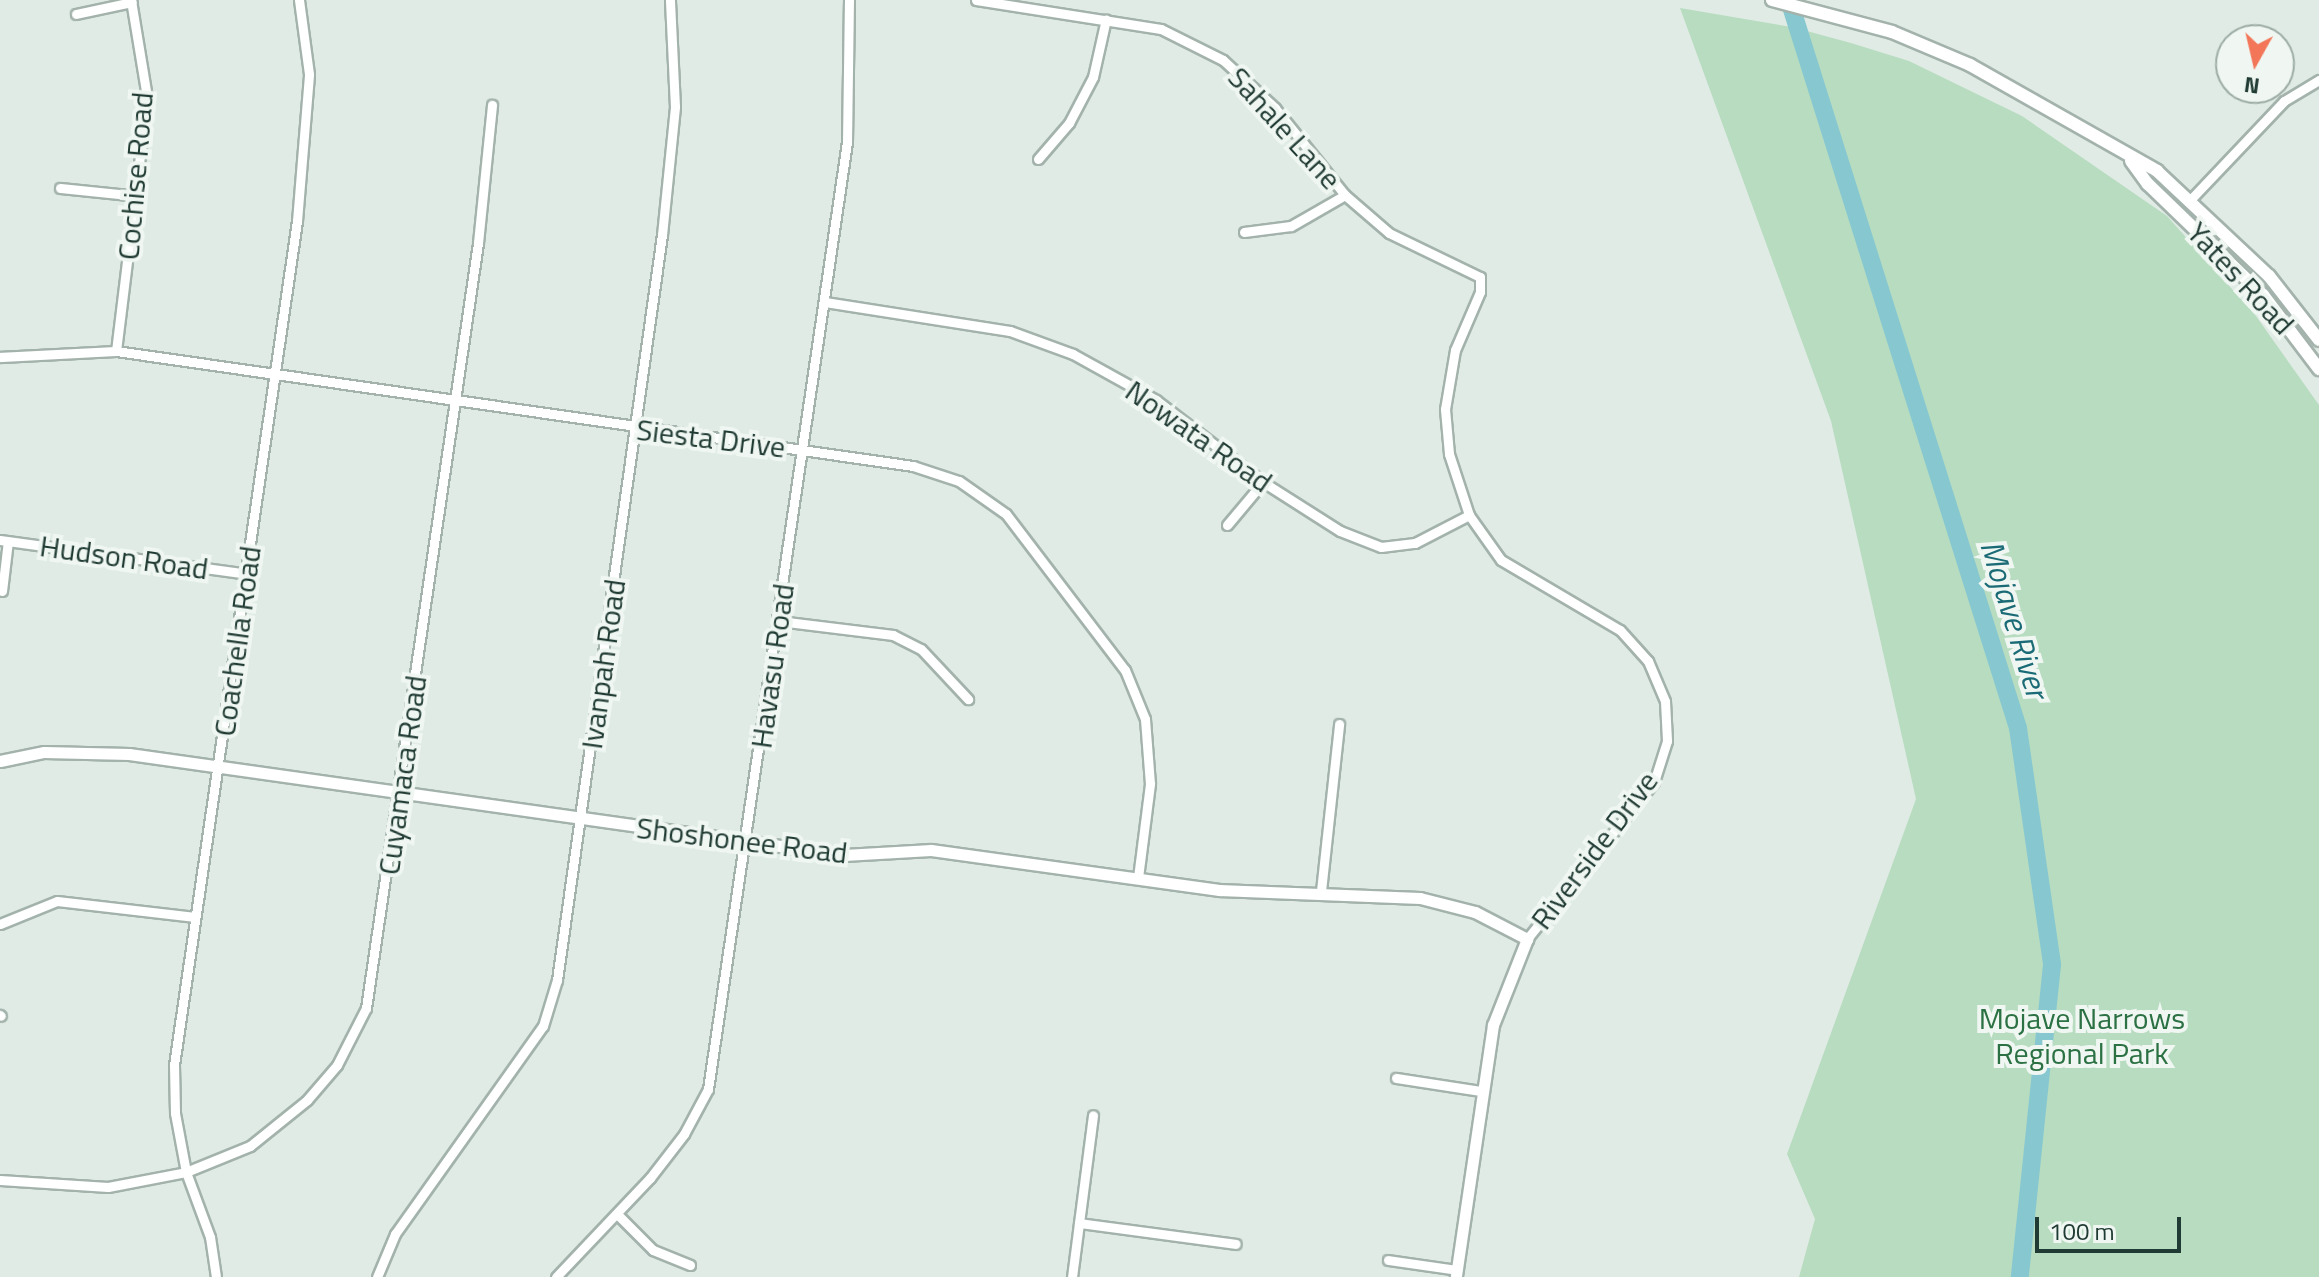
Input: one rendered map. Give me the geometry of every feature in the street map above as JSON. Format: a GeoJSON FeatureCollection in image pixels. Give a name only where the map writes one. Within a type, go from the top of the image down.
{"type":"FeatureCollection","features":[{"type":"Feature","properties":{"kind":"main road"},"geometry":{"type":"LineString","coordinates":[[1772,0],[1892,32],[1970,65],[2050,107],[2131,161]]}},
{"type":"Feature","properties":{"kind":"main road","name":"Yates Road"},"geometry":{"type":"LineString","coordinates":[[2131,161],[2157,171],[2191,199],[2269,276],[2319,340]]}},
{"type":"Feature","properties":{"kind":"main road","name":"Yates Road"},"geometry":{"type":"LineString","coordinates":[[2131,161],[2158,193],[2263,295],[2319,369]]}},
{"type":"Feature","properties":{"kind":"street","name":"Coachella Road"},"geometry":{"type":"LineString","coordinates":[[216,1277],[210,1237],[186,1172],[175,1113],[174,1065],[297,221],[309,74],[299,0]]}},
{"type":"Feature","properties":{"kind":"street","name":"Ivanpah Road"},"geometry":{"type":"LineString","coordinates":[[377,1277],[395,1234],[543,1026],[557,980],[635,428],[675,107],[670,0]]}},
{"type":"Feature","properties":{"kind":"street","name":"Havasu Road"},"geometry":{"type":"LineString","coordinates":[[556,1277],[617,1214],[684,1134],[708,1089],[747,843],[847,142],[849,0]]}},
{"type":"Feature","properties":{"kind":"street","name":"Sahale Lane"},"geometry":{"type":"LineString","coordinates":[[976,0],[1161,29],[1223,60],[1275,108],[1345,195],[1389,233],[1480,277]]}},
{"type":"Feature","properties":{"kind":"street"},"geometry":{"type":"LineString","coordinates":[[76,14],[131,1]]}},
{"type":"Feature","properties":{"kind":"street","name":"Cochise Road"},"geometry":{"type":"LineString","coordinates":[[116,351],[139,196],[147,97],[131,1]]}},
{"type":"Feature","properties":{"kind":"street"},"geometry":{"type":"LineString","coordinates":[[1038,159],[1069,123],[1093,77],[1106,19]]}},
{"type":"Feature","properties":{"kind":"street"},"geometry":{"type":"LineString","coordinates":[[2191,199],[2284,101],[2319,80]]}},
{"type":"Feature","properties":{"kind":"street","name":"Cuyamaca Road"},"geometry":{"type":"LineString","coordinates":[[0,1180],[108,1187],[186,1172],[250,1146],[307,1100],[337,1065],[366,1008],[400,794],[492,105]]}},
{"type":"Feature","properties":{"kind":"street"},"geometry":{"type":"LineString","coordinates":[[60,188],[139,196]]}},
{"type":"Feature","properties":{"kind":"street"},"geometry":{"type":"LineString","coordinates":[[1244,232],[1291,226],[1345,195]]}},
{"type":"Feature","properties":{"kind":"street","name":"Riverside Drive"},"geometry":{"type":"LineString","coordinates":[[1457,1274],[1481,1091],[1493,1025],[1527,939],[1654,782],[1667,741],[1665,701],[1648,661],[1620,630],[1501,560],[1469,515],[1449,454],[1445,409],[1455,350],[1480,292],[1480,277]]}},
{"type":"Feature","properties":{"kind":"street","name":"Nowata Road"},"geometry":{"type":"LineString","coordinates":[[825,302],[1010,331],[1073,354],[1156,400],[1263,482],[1340,531],[1381,547],[1415,543],[1469,515]]}},
{"type":"Feature","properties":{"kind":"street","name":"Siesta Drive"},"geometry":{"type":"LineString","coordinates":[[0,357],[116,351],[913,466],[959,481],[1006,514],[1125,670],[1145,719],[1150,784],[1138,878]]}},
{"type":"Feature","properties":{"kind":"street"},"geometry":{"type":"LineString","coordinates":[[1227,525],[1263,482]]}},
{"type":"Feature","properties":{"kind":"street"},"geometry":{"type":"LineString","coordinates":[[2,591],[4,541]]}},
{"type":"Feature","properties":{"kind":"street","name":"Hudson Road"},"geometry":{"type":"LineString","coordinates":[[4,541],[247,574]]}},
{"type":"Feature","properties":{"kind":"street"},"geometry":{"type":"LineString","coordinates":[[779,621],[893,635],[921,649],[968,699]]}},
{"type":"Feature","properties":{"kind":"street"},"geometry":{"type":"LineString","coordinates":[[1321,891],[1339,724]]}},
{"type":"Feature","properties":{"kind":"street","name":"Shoshonee Road"},"geometry":{"type":"LineString","coordinates":[[0,761],[44,752],[86,751],[844,855],[931,850],[1219,890],[1321,891],[1420,898],[1475,912],[1527,939]]}},
{"type":"Feature","properties":{"kind":"street"},"geometry":{"type":"LineString","coordinates":[[0,924],[57,901],[195,917]]}},
{"type":"Feature","properties":{"kind":"street"},"geometry":{"type":"LineString","coordinates":[[1396,1078],[1481,1091]]}},
{"type":"Feature","properties":{"kind":"street"},"geometry":{"type":"LineString","coordinates":[[1072,1277],[1093,1115]]}},
{"type":"Feature","properties":{"kind":"street"},"geometry":{"type":"LineString","coordinates":[[617,1214],[653,1250],[690,1265]]}},
{"type":"Feature","properties":{"kind":"street"},"geometry":{"type":"LineString","coordinates":[[1079,1223],[1236,1244]]}},
{"type":"Feature","properties":{"kind":"street"},"geometry":{"type":"LineString","coordinates":[[1388,1260],[1457,1274]]}},
{"type":"Feature","properties":{"kind":"green space","name":"Mojave Narrows Regional Park"},"geometry":{"type":"Polygon","coordinates":[[[1680,8],[1792,27],[1909,61],[2022,116],[2167,216],[2256,316],[2319,405],[2319,1277],[1799,1277],[1815,1219],[1787,1154],[1916,799],[1831,421],[1680,8]]]}},
{"type":"Feature","properties":{"kind":"waterway","name":"Mojave River"},"geometry":{"type":"LineString","coordinates":[[1789,0],[2018,728],[2052,965],[2020,1277]]}}]}
